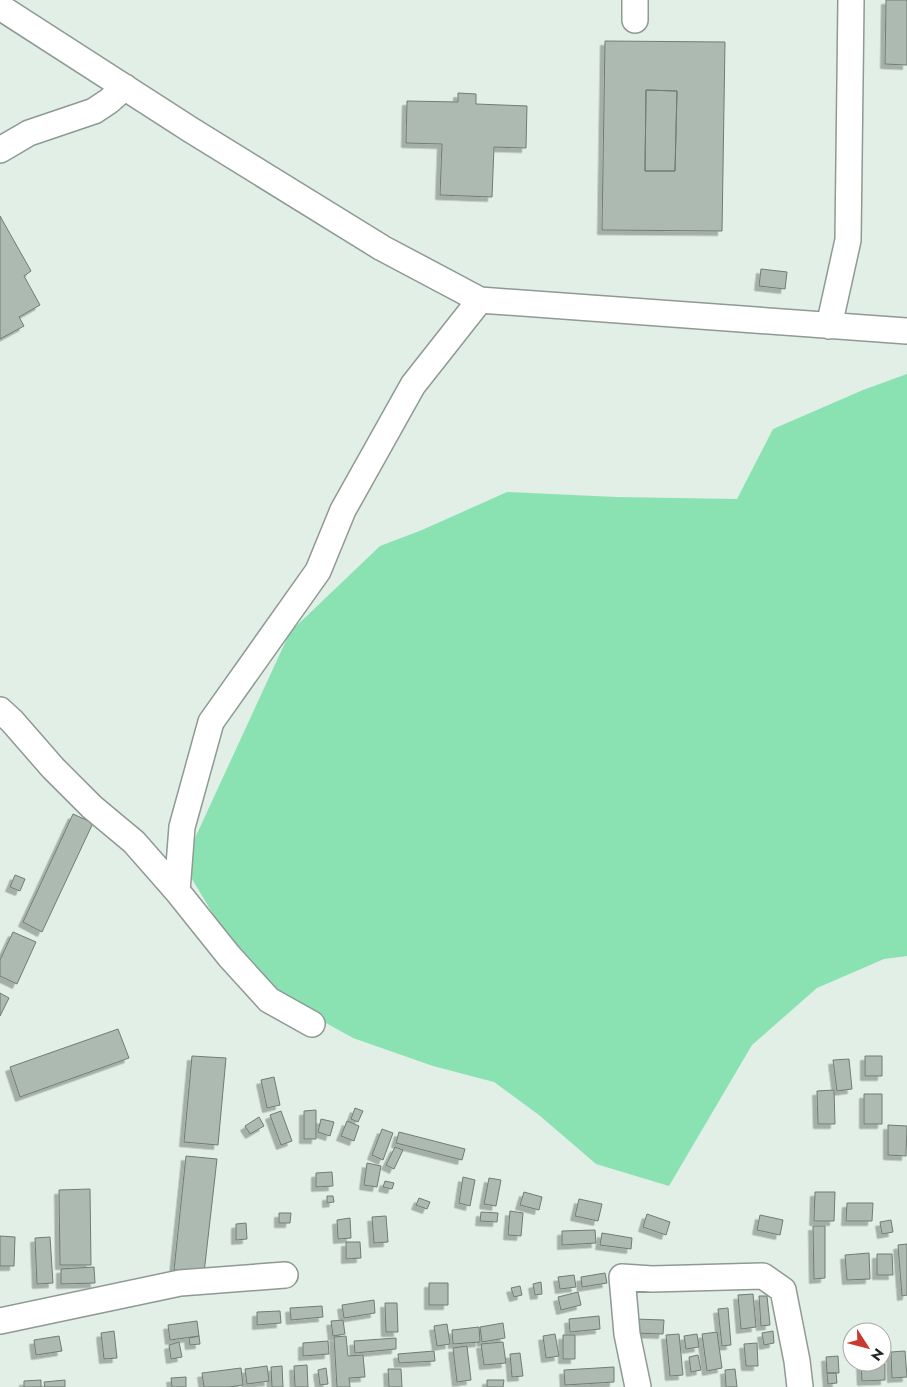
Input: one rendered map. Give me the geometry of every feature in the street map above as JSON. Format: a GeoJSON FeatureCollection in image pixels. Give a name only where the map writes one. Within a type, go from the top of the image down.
{"type":"FeatureCollection","features":[{"type":"Feature","properties":{"kind":"street"},"geometry":{"type":"LineString","coordinates":[[829,326],[848,240],[851,0]]}},
{"type":"Feature","properties":{"kind":"street"},"geometry":{"type":"LineString","coordinates":[[0,7],[191,130],[382,248],[480,300],[907,331]]}},
{"type":"Feature","properties":{"kind":"street"},"geometry":{"type":"LineString","coordinates":[[0,150],[29,133],[94,112],[125,87]]}},
{"type":"Feature","properties":{"kind":"street"},"geometry":{"type":"LineString","coordinates":[[177,891],[182,827],[211,722],[318,571],[343,510],[413,385],[480,300]]}},
{"type":"Feature","properties":{"kind":"street"},"geometry":{"type":"LineString","coordinates":[[0,710],[92,807],[134,842],[177,891],[229,956],[270,1000],[312,1024]]}},
{"type":"Feature","properties":{"kind":"street"},"geometry":{"type":"LineString","coordinates":[[0,1321],[180,1283],[285,1275]]}},
{"type":"Feature","properties":{"kind":"street"},"geometry":{"type":"LineString","coordinates":[[638,1387],[627,1334],[622,1276],[652,1279],[763,1276],[783,1290],[797,1361],[800,1387]]}},
{"type":"Feature","properties":{"kind":"shaded area"},"geometry":{"type":"Polygon","coordinates":[[[907,374],[907,956],[884,959],[817,988],[752,1045],[669,1186],[596,1164],[539,1115],[494,1082],[433,1066],[353,1038],[263,988],[225,934],[183,864],[290,632],[380,546],[422,530],[507,492],[616,497],[737,499],[773,429],[863,390],[907,374]]]}},
{"type":"Feature","properties":{"kind":"building"},"geometry":{"type":"Polygon","coordinates":[[[886,0],[907,0],[907,65],[885,64],[886,0]]]}},
{"type":"Feature","properties":{"kind":"building"},"geometry":{"type":"Polygon","coordinates":[[[605,41],[725,42],[722,231],[602,230],[605,41]],[[646,90],[645,171],[675,171],[677,91],[646,90]]]}},
{"type":"Feature","properties":{"kind":"building"},"geometry":{"type":"Polygon","coordinates":[[[646,90],[677,91],[675,171],[645,171],[646,90]]]}},
{"type":"Feature","properties":{"kind":"building"},"geometry":{"type":"Polygon","coordinates":[[[458,93],[476,94],[476,104],[527,106],[526,148],[494,147],[492,197],[440,195],[442,144],[406,143],[407,101],[458,102],[458,93]]]}},
{"type":"Feature","properties":{"kind":"building"},"geometry":{"type":"Polygon","coordinates":[[[0,216],[31,271],[24,276],[40,305],[19,317],[24,326],[0,339],[0,216]]]}},
{"type":"Feature","properties":{"kind":"building"},"geometry":{"type":"Polygon","coordinates":[[[761,269],[787,272],[785,289],[759,286],[761,269]]]}},
{"type":"Feature","properties":{"kind":"building"},"geometry":{"type":"Polygon","coordinates":[[[73,814],[93,823],[42,932],[23,922],[73,814]]]}},
{"type":"Feature","properties":{"kind":"building"},"geometry":{"type":"Polygon","coordinates":[[[15,875],[25,879],[20,891],[10,887],[15,875]]]}},
{"type":"Feature","properties":{"kind":"building"},"geometry":{"type":"Polygon","coordinates":[[[13,932],[36,942],[17,984],[0,976],[0,960],[13,932]]]}},
{"type":"Feature","properties":{"kind":"building"},"geometry":{"type":"Polygon","coordinates":[[[0,993],[9,998],[0,1016],[0,993]]]}},
{"type":"Feature","properties":{"kind":"building"},"geometry":{"type":"Polygon","coordinates":[[[118,1029],[129,1058],[20,1097],[10,1067],[118,1029]]]}},
{"type":"Feature","properties":{"kind":"building"},"geometry":{"type":"Polygon","coordinates":[[[192,1056],[226,1058],[218,1145],[184,1142],[192,1056]]]}},
{"type":"Feature","properties":{"kind":"building"},"geometry":{"type":"Polygon","coordinates":[[[865,1056],[882,1056],[882,1076],[865,1076],[865,1056]]]}},
{"type":"Feature","properties":{"kind":"building"},"geometry":{"type":"Polygon","coordinates":[[[849,1059],[852,1089],[837,1091],[833,1060],[849,1059]]]}},
{"type":"Feature","properties":{"kind":"building"},"geometry":{"type":"Polygon","coordinates":[[[274,1077],[280,1105],[267,1108],[261,1080],[274,1077]]]}},
{"type":"Feature","properties":{"kind":"building"},"geometry":{"type":"Polygon","coordinates":[[[834,1090],[835,1124],[818,1124],[817,1091],[834,1090]]]}},
{"type":"Feature","properties":{"kind":"building"},"geometry":{"type":"Polygon","coordinates":[[[864,1094],[882,1094],[882,1124],[864,1124],[864,1094]]]}},
{"type":"Feature","properties":{"kind":"building"},"geometry":{"type":"Polygon","coordinates":[[[355,1108],[363,1111],[358,1122],[351,1119],[355,1108]]]}},
{"type":"Feature","properties":{"kind":"building"},"geometry":{"type":"Polygon","coordinates":[[[316,1110],[316,1139],[304,1139],[304,1111],[316,1110]]]}},
{"type":"Feature","properties":{"kind":"building"},"geometry":{"type":"Polygon","coordinates":[[[281,1111],[292,1141],[281,1145],[270,1115],[281,1111]]]}},
{"type":"Feature","properties":{"kind":"building"},"geometry":{"type":"Polygon","coordinates":[[[259,1117],[264,1126],[250,1134],[245,1126],[259,1117]]]}},
{"type":"Feature","properties":{"kind":"building"},"geometry":{"type":"Polygon","coordinates":[[[321,1119],[334,1122],[330,1136],[318,1132],[321,1119]]]}},
{"type":"Feature","properties":{"kind":"building"},"geometry":{"type":"Polygon","coordinates":[[[347,1121],[359,1126],[354,1141],[341,1136],[347,1121]]]}},
{"type":"Feature","properties":{"kind":"building"},"geometry":{"type":"Polygon","coordinates":[[[888,1125],[907,1126],[906,1156],[888,1155],[888,1125]]]}},
{"type":"Feature","properties":{"kind":"building"},"geometry":{"type":"Polygon","coordinates":[[[382,1129],[393,1133],[383,1160],[372,1155],[382,1129]]]}},
{"type":"Feature","properties":{"kind":"building"},"geometry":{"type":"Polygon","coordinates":[[[399,1132],[465,1149],[462,1160],[396,1143],[399,1132]]]}},
{"type":"Feature","properties":{"kind":"building"},"geometry":{"type":"Polygon","coordinates":[[[395,1147],[403,1150],[394,1169],[386,1165],[395,1147]]]}},
{"type":"Feature","properties":{"kind":"building"},"geometry":{"type":"Polygon","coordinates":[[[186,1156],[217,1159],[204,1273],[174,1270],[186,1156]]]}},
{"type":"Feature","properties":{"kind":"building"},"geometry":{"type":"Polygon","coordinates":[[[367,1163],[381,1166],[377,1187],[364,1185],[367,1163]]]}},
{"type":"Feature","properties":{"kind":"building"},"geometry":{"type":"Polygon","coordinates":[[[332,1172],[333,1186],[316,1187],[316,1173],[332,1172]]]}},
{"type":"Feature","properties":{"kind":"building"},"geometry":{"type":"Polygon","coordinates":[[[463,1177],[475,1180],[470,1206],[459,1203],[463,1177]]]}},
{"type":"Feature","properties":{"kind":"building"},"geometry":{"type":"Polygon","coordinates":[[[489,1178],[501,1180],[496,1206],[484,1204],[489,1178]]]}},
{"type":"Feature","properties":{"kind":"building"},"geometry":{"type":"Polygon","coordinates":[[[385,1181],[394,1183],[392,1189],[383,1187],[385,1181]]]}},
{"type":"Feature","properties":{"kind":"building"},"geometry":{"type":"Polygon","coordinates":[[[90,1189],[91,1265],[60,1265],[59,1190],[90,1189]]]}},
{"type":"Feature","properties":{"kind":"building"},"geometry":{"type":"Polygon","coordinates":[[[524,1192],[542,1197],[539,1210],[520,1205],[524,1192]]]}},
{"type":"Feature","properties":{"kind":"building"},"geometry":{"type":"Polygon","coordinates":[[[815,1192],[835,1192],[834,1221],[814,1221],[815,1192]]]}},
{"type":"Feature","properties":{"kind":"building"},"geometry":{"type":"Polygon","coordinates":[[[327,1196],[333,1196],[334,1202],[327,1203],[327,1196]]]}},
{"type":"Feature","properties":{"kind":"building"},"geometry":{"type":"Polygon","coordinates":[[[419,1198],[430,1202],[427,1209],[416,1205],[419,1198]]]}},
{"type":"Feature","properties":{"kind":"building"},"geometry":{"type":"Polygon","coordinates":[[[579,1199],[602,1204],[598,1221],[575,1216],[579,1199]]]}},
{"type":"Feature","properties":{"kind":"building"},"geometry":{"type":"Polygon","coordinates":[[[847,1203],[873,1203],[872,1221],[846,1221],[847,1203]]]}},
{"type":"Feature","properties":{"kind":"building"},"geometry":{"type":"Polygon","coordinates":[[[510,1211],[523,1213],[521,1236],[508,1235],[510,1211]]]}},
{"type":"Feature","properties":{"kind":"building"},"geometry":{"type":"Polygon","coordinates":[[[481,1212],[498,1213],[497,1222],[480,1221],[481,1212]]]}},
{"type":"Feature","properties":{"kind":"building"},"geometry":{"type":"Polygon","coordinates":[[[279,1213],[291,1213],[290,1223],[279,1223],[279,1213]]]}},
{"type":"Feature","properties":{"kind":"building"},"geometry":{"type":"Polygon","coordinates":[[[647,1214],[670,1222],[666,1235],[643,1227],[647,1214]]]}},
{"type":"Feature","properties":{"kind":"building"},"geometry":{"type":"Polygon","coordinates":[[[760,1215],[783,1220],[780,1235],[757,1230],[760,1215]]]}},
{"type":"Feature","properties":{"kind":"building"},"geometry":{"type":"Polygon","coordinates":[[[386,1216],[388,1242],[374,1243],[372,1217],[386,1216]]]}},
{"type":"Feature","properties":{"kind":"building"},"geometry":{"type":"Polygon","coordinates":[[[350,1218],[351,1238],[338,1239],[337,1220],[350,1218]]]}},
{"type":"Feature","properties":{"kind":"building"},"geometry":{"type":"Polygon","coordinates":[[[891,1220],[893,1232],[882,1234],[880,1222],[891,1220]]]}},
{"type":"Feature","properties":{"kind":"building"},"geometry":{"type":"Polygon","coordinates":[[[246,1223],[247,1239],[236,1240],[236,1224],[246,1223]]]}},
{"type":"Feature","properties":{"kind":"building"},"geometry":{"type":"Polygon","coordinates":[[[813,1226],[825,1226],[825,1278],[814,1279],[813,1226]]]}},
{"type":"Feature","properties":{"kind":"building"},"geometry":{"type":"Polygon","coordinates":[[[595,1230],[596,1243],[562,1245],[562,1231],[595,1230]]]}},
{"type":"Feature","properties":{"kind":"building"},"geometry":{"type":"Polygon","coordinates":[[[602,1233],[632,1238],[631,1249],[600,1245],[602,1233]]]}},
{"type":"Feature","properties":{"kind":"building"},"geometry":{"type":"Polygon","coordinates":[[[0,1236],[15,1237],[14,1266],[0,1266],[0,1236]]]}},
{"type":"Feature","properties":{"kind":"building"},"geometry":{"type":"Polygon","coordinates":[[[50,1237],[53,1283],[37,1284],[35,1238],[50,1237]]]}},
{"type":"Feature","properties":{"kind":"building"},"geometry":{"type":"Polygon","coordinates":[[[346,1242],[360,1242],[361,1258],[346,1259],[346,1242]]]}},
{"type":"Feature","properties":{"kind":"building"},"geometry":{"type":"Polygon","coordinates":[[[907,1244],[907,1295],[902,1296],[898,1245],[907,1244]]]}},
{"type":"Feature","properties":{"kind":"building"},"geometry":{"type":"Polygon","coordinates":[[[869,1253],[870,1279],[847,1280],[845,1255],[869,1253]]]}},
{"type":"Feature","properties":{"kind":"building"},"geometry":{"type":"Polygon","coordinates":[[[877,1254],[892,1254],[893,1275],[877,1275],[877,1254]]]}},
{"type":"Feature","properties":{"kind":"building"},"geometry":{"type":"Polygon","coordinates":[[[94,1267],[95,1283],[61,1284],[61,1269],[94,1267]]]}},
{"type":"Feature","properties":{"kind":"building"},"geometry":{"type":"Polygon","coordinates":[[[605,1273],[607,1283],[582,1287],[581,1277],[605,1273]]]}},
{"type":"Feature","properties":{"kind":"building"},"geometry":{"type":"Polygon","coordinates":[[[574,1275],[576,1287],[560,1289],[558,1277],[574,1275]]]}},
{"type":"Feature","properties":{"kind":"building"},"geometry":{"type":"Polygon","coordinates":[[[541,1282],[542,1294],[535,1295],[533,1284],[541,1282]]]}},
{"type":"Feature","properties":{"kind":"building"},"geometry":{"type":"Polygon","coordinates":[[[429,1283],[448,1283],[448,1305],[429,1305],[429,1283]]]}},
{"type":"Feature","properties":{"kind":"building"},"geometry":{"type":"Polygon","coordinates":[[[520,1286],[522,1295],[514,1297],[511,1288],[520,1286]]]}},
{"type":"Feature","properties":{"kind":"building"},"geometry":{"type":"Polygon","coordinates":[[[578,1292],[581,1305],[561,1310],[558,1297],[578,1292]]]}},
{"type":"Feature","properties":{"kind":"building"},"geometry":{"type":"Polygon","coordinates":[[[753,1294],[756,1327],[741,1329],[738,1295],[753,1294]]]}},
{"type":"Feature","properties":{"kind":"building"},"geometry":{"type":"Polygon","coordinates":[[[759,1296],[767,1296],[770,1325],[761,1326],[759,1296]]]}},
{"type":"Feature","properties":{"kind":"building"},"geometry":{"type":"Polygon","coordinates":[[[374,1300],[375,1313],[344,1318],[342,1305],[374,1300]]]}},
{"type":"Feature","properties":{"kind":"building"},"geometry":{"type":"Polygon","coordinates":[[[385,1303],[397,1303],[398,1332],[386,1332],[385,1303]]]}},
{"type":"Feature","properties":{"kind":"building"},"geometry":{"type":"Polygon","coordinates":[[[322,1306],[323,1317],[291,1320],[290,1308],[322,1306]]]}},
{"type":"Feature","properties":{"kind":"building"},"geometry":{"type":"Polygon","coordinates":[[[728,1308],[731,1345],[722,1346],[718,1309],[728,1308]]]}},
{"type":"Feature","properties":{"kind":"building"},"geometry":{"type":"Polygon","coordinates":[[[280,1311],[281,1323],[257,1325],[257,1312],[280,1311]]]}},
{"type":"Feature","properties":{"kind":"building"},"geometry":{"type":"Polygon","coordinates":[[[599,1316],[600,1329],[570,1332],[569,1319],[599,1316]]]}},
{"type":"Feature","properties":{"kind":"building"},"geometry":{"type":"Polygon","coordinates":[[[634,1319],[664,1320],[663,1334],[634,1333],[634,1319]]]}},
{"type":"Feature","properties":{"kind":"building"},"geometry":{"type":"Polygon","coordinates":[[[343,1320],[345,1334],[333,1336],[331,1321],[343,1320]]]}},
{"type":"Feature","properties":{"kind":"building"},"geometry":{"type":"Polygon","coordinates":[[[197,1321],[199,1336],[170,1340],[168,1325],[197,1321]]]}},
{"type":"Feature","properties":{"kind":"building"},"geometry":{"type":"Polygon","coordinates":[[[503,1323],[505,1338],[482,1342],[480,1327],[503,1323]]]}},
{"type":"Feature","properties":{"kind":"building"},"geometry":{"type":"Polygon","coordinates":[[[447,1324],[450,1344],[437,1346],[434,1326],[447,1324]]]}},
{"type":"Feature","properties":{"kind":"building"},"geometry":{"type":"Polygon","coordinates":[[[479,1327],[480,1342],[453,1344],[452,1330],[479,1327]]]}},
{"type":"Feature","properties":{"kind":"building"},"geometry":{"type":"Polygon","coordinates":[[[114,1331],[117,1358],[104,1359],[101,1333],[114,1331]]]}},
{"type":"Feature","properties":{"kind":"building"},"geometry":{"type":"Polygon","coordinates":[[[773,1331],[774,1343],[764,1345],[762,1333],[773,1331]]]}},
{"type":"Feature","properties":{"kind":"building"},"geometry":{"type":"Polygon","coordinates":[[[717,1332],[722,1368],[707,1371],[702,1334],[717,1332]]]}},
{"type":"Feature","properties":{"kind":"building"},"geometry":{"type":"Polygon","coordinates":[[[555,1334],[559,1356],[546,1358],[543,1336],[555,1334]]]}},
{"type":"Feature","properties":{"kind":"building"},"geometry":{"type":"Polygon","coordinates":[[[679,1334],[683,1375],[670,1376],[666,1335],[679,1334]]]}},
{"type":"Feature","properties":{"kind":"building"},"geometry":{"type":"Polygon","coordinates":[[[697,1334],[699,1347],[686,1349],[684,1336],[697,1334]]]}},
{"type":"Feature","properties":{"kind":"building"},"geometry":{"type":"Polygon","coordinates":[[[563,1335],[575,1335],[575,1359],[563,1359],[563,1335]]]}},
{"type":"Feature","properties":{"kind":"building"},"geometry":{"type":"Polygon","coordinates":[[[59,1336],[62,1351],[36,1355],[34,1340],[59,1336]]]}},
{"type":"Feature","properties":{"kind":"building"},"geometry":{"type":"Polygon","coordinates":[[[199,1336],[200,1344],[190,1345],[189,1338],[199,1336]]]}},
{"type":"Feature","properties":{"kind":"building"},"geometry":{"type":"Polygon","coordinates":[[[346,1336],[348,1356],[363,1355],[365,1377],[349,1378],[350,1387],[337,1387],[334,1337],[346,1336]]]}},
{"type":"Feature","properties":{"kind":"building"},"geometry":{"type":"Polygon","coordinates":[[[396,1338],[396,1349],[355,1353],[354,1341],[396,1338]]]}},
{"type":"Feature","properties":{"kind":"building"},"geometry":{"type":"Polygon","coordinates":[[[328,1341],[329,1354],[303,1356],[303,1343],[328,1341]]]}},
{"type":"Feature","properties":{"kind":"building"},"geometry":{"type":"Polygon","coordinates":[[[179,1342],[182,1357],[171,1359],[169,1345],[179,1342]]]}},
{"type":"Feature","properties":{"kind":"building"},"geometry":{"type":"Polygon","coordinates":[[[503,1342],[506,1363],[484,1365],[481,1344],[503,1342]]]}},
{"type":"Feature","properties":{"kind":"building"},"geometry":{"type":"Polygon","coordinates":[[[757,1343],[758,1366],[746,1366],[744,1344],[757,1343]]]}},
{"type":"Feature","properties":{"kind":"building"},"geometry":{"type":"Polygon","coordinates":[[[467,1346],[471,1380],[457,1382],[453,1348],[467,1346]]]}},
{"type":"Feature","properties":{"kind":"building"},"geometry":{"type":"Polygon","coordinates":[[[434,1351],[435,1361],[399,1363],[398,1354],[434,1351]]]}},
{"type":"Feature","properties":{"kind":"building"},"geometry":{"type":"Polygon","coordinates":[[[905,1351],[907,1377],[892,1378],[892,1352],[905,1351]]]}},
{"type":"Feature","properties":{"kind":"building"},"geometry":{"type":"Polygon","coordinates":[[[520,1353],[523,1376],[512,1377],[510,1354],[520,1353]]]}},
{"type":"Feature","properties":{"kind":"building"},"geometry":{"type":"Polygon","coordinates":[[[698,1355],[701,1370],[691,1372],[689,1357],[698,1355]]]}},
{"type":"Feature","properties":{"kind":"building"},"geometry":{"type":"Polygon","coordinates":[[[838,1356],[839,1373],[827,1373],[826,1357],[838,1356]]]}},
{"type":"Feature","properties":{"kind":"building"},"geometry":{"type":"Polygon","coordinates":[[[307,1365],[308,1387],[295,1387],[294,1366],[307,1365]]]}},
{"type":"Feature","properties":{"kind":"building"},"geometry":{"type":"Polygon","coordinates":[[[267,1366],[269,1381],[247,1384],[245,1369],[267,1366]]]}},
{"type":"Feature","properties":{"kind":"building"},"geometry":{"type":"Polygon","coordinates":[[[282,1366],[283,1387],[272,1387],[271,1367],[282,1366]]]}},
{"type":"Feature","properties":{"kind":"building"},"geometry":{"type":"Polygon","coordinates":[[[614,1367],[614,1382],[565,1385],[564,1370],[614,1367]]]}},
{"type":"Feature","properties":{"kind":"building"},"geometry":{"type":"Polygon","coordinates":[[[241,1368],[243,1385],[204,1387],[202,1373],[241,1368]]]}},
{"type":"Feature","properties":{"kind":"building"},"geometry":{"type":"Polygon","coordinates":[[[326,1368],[328,1384],[320,1385],[318,1370],[326,1368]]]}},
{"type":"Feature","properties":{"kind":"building"},"geometry":{"type":"Polygon","coordinates":[[[388,1369],[401,1369],[402,1387],[389,1387],[388,1369]]]}},
{"type":"Feature","properties":{"kind":"building"},"geometry":{"type":"Polygon","coordinates":[[[735,1369],[737,1387],[726,1387],[725,1370],[735,1369]]]}},
{"type":"Feature","properties":{"kind":"building"},"geometry":{"type":"Polygon","coordinates":[[[861,1372],[885,1372],[885,1380],[862,1381],[861,1372]]]}},
{"type":"Feature","properties":{"kind":"building"},"geometry":{"type":"Polygon","coordinates":[[[827,1373],[836,1373],[837,1383],[828,1384],[827,1373]]]}},
{"type":"Feature","properties":{"kind":"building"},"geometry":{"type":"Polygon","coordinates":[[[186,1377],[186,1387],[172,1387],[171,1378],[186,1377]]]}},
{"type":"Feature","properties":{"kind":"building"},"geometry":{"type":"Polygon","coordinates":[[[41,1380],[41,1387],[24,1387],[24,1381],[41,1380]]]}},
{"type":"Feature","properties":{"kind":"building"},"geometry":{"type":"Polygon","coordinates":[[[65,1380],[65,1387],[45,1387],[44,1382],[65,1380]]]}},
{"type":"Feature","properties":{"kind":"building"},"geometry":{"type":"Polygon","coordinates":[[[487,1380],[504,1380],[503,1387],[487,1387],[487,1380]]]}}]}
